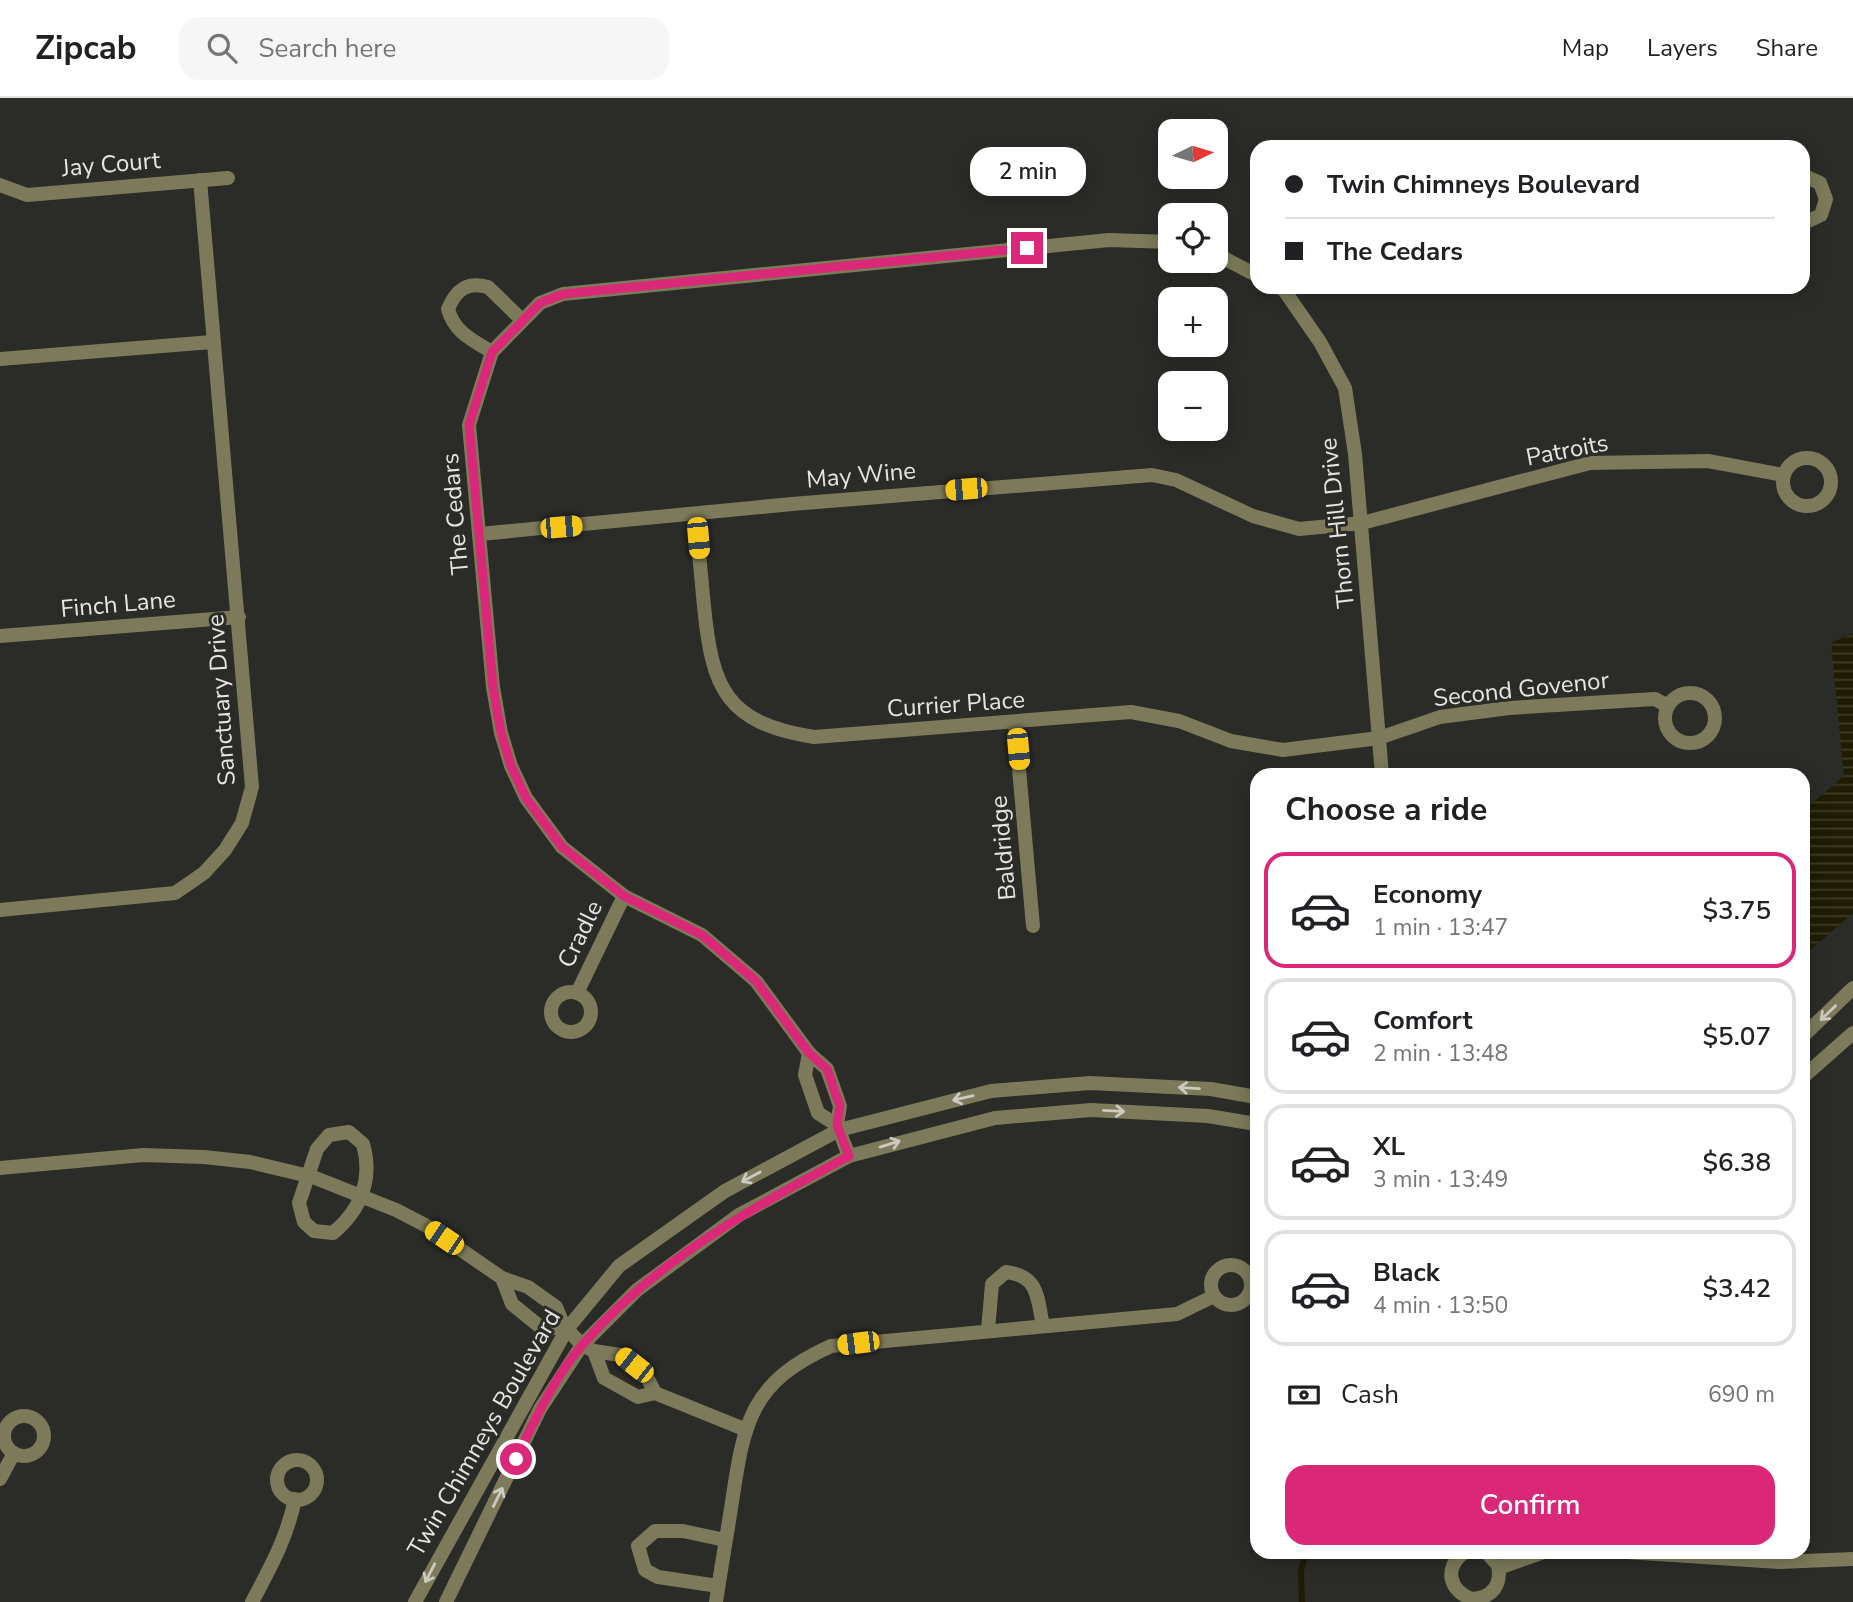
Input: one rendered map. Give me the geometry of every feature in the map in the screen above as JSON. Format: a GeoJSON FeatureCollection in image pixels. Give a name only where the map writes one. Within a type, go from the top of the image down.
{"type":"FeatureCollection","features":[{"type":"Feature","properties":{"kind":"street","name":"Jay Court"},"geometry":{"type":"LineString","coordinates":[[0,185],[27,195],[228,177]]}},
{"type":"Feature","properties":{"kind":"street"},"geometry":{"type":"LineString","coordinates":[[1810,179],[1820,183],[1826,199],[1821,215],[1810,222]]}},
{"type":"Feature","properties":{"kind":"street","name":"Sanctuary Drive"},"geometry":{"type":"LineString","coordinates":[[0,910],[174,893],[204,873],[225,850],[242,823],[252,787],[200,180]]}},
{"type":"Feature","properties":{"kind":"street","name":"The Cedars"},"geometry":{"type":"LineString","coordinates":[[849,1156],[838,1128],[840,1106],[827,1069],[809,1053],[756,981],[702,935],[624,896],[562,847],[526,798],[511,766],[501,733],[493,687],[469,425],[492,352],[540,303],[563,294],[1109,240],[1158,242]]}},
{"type":"Feature","properties":{"kind":"street"},"geometry":{"type":"LineString","coordinates":[[1228,260],[1250,272]]}},
{"type":"Feature","properties":{"kind":"street"},"geometry":{"type":"LineString","coordinates":[[492,352],[464,335],[452,321],[448,309],[455,293],[465,286],[488,287],[522,320]]}},
{"type":"Feature","properties":{"kind":"street","name":"Thorn Hill Drive"},"geometry":{"type":"LineString","coordinates":[[1287,294],[1320,342],[1345,388],[1362,523],[1381,768]]}},
{"type":"Feature","properties":{"kind":"street"},"geometry":{"type":"LineString","coordinates":[[0,359],[212,342]]}},
{"type":"Feature","properties":{"kind":"street","name":"Patroits"},"geometry":{"type":"LineString","coordinates":[[1362,523],[1590,463],[1708,461],[1783,475]]}},
{"type":"Feature","properties":{"kind":"street","name":"May Wine"},"geometry":{"type":"LineString","coordinates":[[480,534],[1152,475],[1197,488],[1253,516],[1299,529],[1362,523]]}},
{"type":"Feature","properties":{"kind":"street","name":"Currier Place"},"geometry":{"type":"LineString","coordinates":[[696,514],[709,656],[724,692],[751,718],[782,732],[814,737],[1015,724],[1131,712],[1179,721],[1231,741],[1283,750],[1379,738]]}},
{"type":"Feature","properties":{"kind":"street","name":"Finch Lane"},"geometry":{"type":"LineString","coordinates":[[0,636],[239,617]]}},
{"type":"Feature","properties":{"kind":"street","name":"Second Govenor"},"geometry":{"type":"LineString","coordinates":[[1379,738],[1440,717],[1509,708],[1655,699],[1668,706]]}},
{"type":"Feature","properties":{"kind":"street","name":"Baldridge"},"geometry":{"type":"LineString","coordinates":[[1015,724],[1033,926]]}},
{"type":"Feature","properties":{"kind":"street","name":"Cradle"},"geometry":{"type":"LineString","coordinates":[[577,993],[624,896]]}},
{"type":"Feature","properties":{"kind":"street"},"geometry":{"type":"LineString","coordinates":[[1810,1029],[1853,988]]}},
{"type":"Feature","properties":{"kind":"street"},"geometry":{"type":"LineString","coordinates":[[1810,1070],[1853,1033]]}},
{"type":"Feature","properties":{"kind":"street","name":"The Cedars"},"geometry":{"type":"LineString","coordinates":[[809,1053],[805,1075],[818,1113],[838,1128]]}},
{"type":"Feature","properties":{"kind":"street","name":"Twin Chimneys Boulevard"},"geometry":{"type":"LineString","coordinates":[[415,1602],[565,1328],[604,1282],[641,1249],[725,1191],[838,1128],[991,1091],[1090,1083],[1211,1089],[1250,1096]]}},
{"type":"Feature","properties":{"kind":"street","name":"Twin Chimneys Boulevard"},"geometry":{"type":"LineString","coordinates":[[446,1602],[540,1409],[637,1290],[739,1215],[849,1156],[995,1118],[1091,1110],[1208,1116],[1250,1123]]}},
{"type":"Feature","properties":{"kind":"street"},"geometry":{"type":"LineString","coordinates":[[349,1132],[363,1143],[368,1159],[367,1180],[362,1195],[349,1220],[333,1233],[314,1231],[303,1222],[299,1203],[309,1176],[317,1149],[329,1135],[349,1132]]}},
{"type":"Feature","properties":{"kind":"street"},"geometry":{"type":"LineString","coordinates":[[0,1168],[155,1155],[250,1162],[309,1176],[362,1195],[425,1225],[502,1278],[528,1287],[556,1307],[565,1328],[588,1348],[604,1378],[638,1397],[655,1393],[744,1429]]}},
{"type":"Feature","properties":{"kind":"street"},"geometry":{"type":"LineString","coordinates":[[988,1330],[992,1284],[1006,1272],[1021,1274],[1032,1283],[1043,1326]]}},
{"type":"Feature","properties":{"kind":"street"},"geometry":{"type":"LineString","coordinates":[[502,1278],[512,1304],[544,1330],[565,1328]]}},
{"type":"Feature","properties":{"kind":"street"},"geometry":{"type":"LineString","coordinates":[[716,1602],[744,1429],[774,1382],[799,1360],[831,1346],[1177,1314],[1214,1296]]}},
{"type":"Feature","properties":{"kind":"street"},"geometry":{"type":"LineString","coordinates":[[588,1348],[621,1355],[646,1375],[655,1393]]}},
{"type":"Feature","properties":{"kind":"street"},"geometry":{"type":"LineString","coordinates":[[0,1479],[14,1453]]}},
{"type":"Feature","properties":{"kind":"street"},"geometry":{"type":"LineString","coordinates":[[252,1602],[277,1556],[290,1524],[295,1499]]}},
{"type":"Feature","properties":{"kind":"street"},"geometry":{"type":"LineString","coordinates":[[718,1586],[658,1577],[645,1570],[639,1546],[655,1531],[683,1531],[725,1540]]}},
{"type":"Feature","properties":{"kind":"street"},"geometry":{"type":"LineString","coordinates":[[1458,1559],[1454,1563],[1451,1578],[1457,1591],[1472,1599],[1488,1595],[1499,1582],[1499,1568],[1492,1559]]}},
{"type":"Feature","properties":{"kind":"street"},"geometry":{"type":"LineString","coordinates":[[1499,1568],[1524,1559]]}},
{"type":"Feature","properties":{"kind":"street"},"geometry":{"type":"LineString","coordinates":[[1733,1559],[1779,1562],[1853,1559]]}},
{"type":"Feature","properties":{"kind":"shaded area"},"geometry":{"type":"Polygon","coordinates":[[[1853,633],[1853,913],[1810,950],[1810,805],[1844,776],[1831,643],[1853,633]]]}},
{"type":"Feature","properties":{"kind":"waterway"},"geometry":{"type":"LineString","coordinates":[[1302,1602],[1301,1570],[1304,1559]]}},
{"type":"Feature","properties":{"kind":"route"},"geometry":{"type":"LineString","coordinates":[[516,1459],[540,1409],[582,1345],[637,1290],[739,1215],[849,1156],[837,1125],[840,1106],[827,1069],[809,1053],[756,981],[702,935],[624,896],[562,847],[526,798],[511,766],[501,733],[493,687],[469,425],[492,352],[540,303],[563,294],[1027,248]]}}]}
